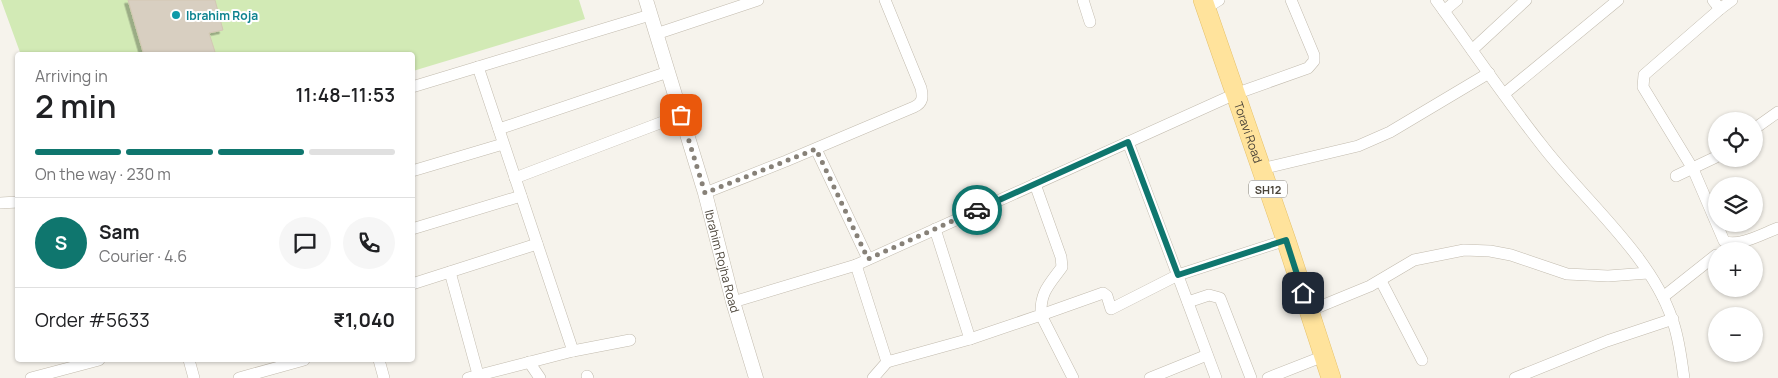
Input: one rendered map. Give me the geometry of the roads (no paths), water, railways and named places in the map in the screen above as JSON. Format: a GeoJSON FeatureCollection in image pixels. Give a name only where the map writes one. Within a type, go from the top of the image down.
{"type":"FeatureCollection","features":[{"type":"Feature","properties":{"kind":"main road","name":"Toravi Road"},"geometry":{"type":"LineString","coordinates":[[1210,3],[1235,94],[1286,240],[1331,378]]}},
{"type":"Feature","properties":{"kind":"street","name":"Ibrahim Rojha Road"},"geometry":{"type":"LineString","coordinates":[[646,0],[705,193],[733,302],[756,378]]}},
{"type":"Feature","properties":{"kind":"street"},"geometry":{"type":"LineString","coordinates":[[656,34],[758,0]]}},
{"type":"Feature","properties":{"kind":"street"},"geometry":{"type":"LineString","coordinates":[[705,193],[816,149],[921,103],[923,97],[921,88],[885,0]]}},
{"type":"Feature","properties":{"kind":"street"},"geometry":{"type":"LineString","coordinates":[[1082,0],[1090,22]]}},
{"type":"Feature","properties":{"kind":"street"},"geometry":{"type":"LineString","coordinates":[[733,302],[856,265],[1235,94],[1308,68],[1314,61],[1314,54],[1291,0]]}},
{"type":"Feature","properties":{"kind":"street"},"geometry":{"type":"LineString","coordinates":[[1436,0],[1541,145],[1626,243],[1648,273],[1663,297],[1673,319],[1684,378]]}},
{"type":"Feature","properties":{"kind":"street"},"geometry":{"type":"LineString","coordinates":[[1444,11],[1457,0]]}},
{"type":"Feature","properties":{"kind":"street"},"geometry":{"type":"LineString","coordinates":[[1472,50],[1526,0]]}},
{"type":"Feature","properties":{"kind":"street"},"geometry":{"type":"LineString","coordinates":[[1504,94],[1618,0]]}},
{"type":"Feature","properties":{"kind":"street"},"geometry":{"type":"LineString","coordinates":[[1724,242],[1693,168],[1646,94],[1643,86],[1644,75],[1716,5],[1732,0]]}},
{"type":"Feature","properties":{"kind":"street"},"geometry":{"type":"LineString","coordinates":[[415,85],[650,15]]}},
{"type":"Feature","properties":{"kind":"street"},"geometry":{"type":"LineString","coordinates":[[478,67],[573,351]]}},
{"type":"Feature","properties":{"kind":"street"},"geometry":{"type":"LineString","coordinates":[[499,129],[668,72]]}},
{"type":"Feature","properties":{"kind":"street"},"geometry":{"type":"LineString","coordinates":[[1261,169],[1358,146],[1390,132],[1489,73]]}},
{"type":"Feature","properties":{"kind":"street"},"geometry":{"type":"LineString","coordinates":[[1763,123],[1778,112]]}},
{"type":"Feature","properties":{"kind":"street"},"geometry":{"type":"LineString","coordinates":[[515,178],[681,115]]}},
{"type":"Feature","properties":{"kind":"street"},"geometry":{"type":"LineString","coordinates":[[1128,142],[1216,378]]}},
{"type":"Feature","properties":{"kind":"street"},"geometry":{"type":"LineString","coordinates":[[415,170],[504,144]]}},
{"type":"Feature","properties":{"kind":"street"},"geometry":{"type":"LineString","coordinates":[[816,149],[868,259]]}},
{"type":"Feature","properties":{"kind":"street"},"geometry":{"type":"LineString","coordinates":[[1676,176],[1708,160]]}},
{"type":"Feature","properties":{"kind":"street"},"geometry":{"type":"LineString","coordinates":[[1035,184],[1062,267],[1044,292],[1041,302],[1041,315],[1073,378]]}},
{"type":"Feature","properties":{"kind":"street"},"geometry":{"type":"LineString","coordinates":[[415,228],[521,196]]}},
{"type":"Feature","properties":{"kind":"street"},"geometry":{"type":"LineString","coordinates":[[0,204],[15,202]]}},
{"type":"Feature","properties":{"kind":"street"},"geometry":{"type":"LineString","coordinates":[[1740,242],[1778,228]]}},
{"type":"Feature","properties":{"kind":"street"},"geometry":{"type":"LineString","coordinates":[[935,229],[970,339]]}},
{"type":"Feature","properties":{"kind":"street"},"geometry":{"type":"LineString","coordinates":[[873,378],[887,362],[970,339],[1102,293],[1107,296],[1111,308],[1178,275],[1286,240]]}},
{"type":"Feature","properties":{"kind":"street"},"geometry":{"type":"LineString","coordinates":[[415,283],[537,244]]}},
{"type":"Feature","properties":{"kind":"street"},"geometry":{"type":"LineString","coordinates":[[1309,310],[1381,280],[1414,260],[1464,250],[1490,251],[1567,274],[1608,276],[1648,273]]}},
{"type":"Feature","properties":{"kind":"street"},"geometry":{"type":"LineString","coordinates":[[1663,297],[1708,261]]}},
{"type":"Feature","properties":{"kind":"street"},"geometry":{"type":"LineString","coordinates":[[856,265],[887,362]]}},
{"type":"Feature","properties":{"kind":"street"},"geometry":{"type":"LineString","coordinates":[[450,272],[475,377],[573,351],[630,340]]}},
{"type":"Feature","properties":{"kind":"street"},"geometry":{"type":"LineString","coordinates":[[1381,280],[1422,360]]}},
{"type":"Feature","properties":{"kind":"street"},"geometry":{"type":"LineString","coordinates":[[1188,302],[1209,295],[1220,298],[1252,378]]}},
{"type":"Feature","properties":{"kind":"street"},"geometry":{"type":"LineString","coordinates":[[1515,378],[1607,341],[1673,319]]}},
{"type":"Feature","properties":{"kind":"street"},"geometry":{"type":"LineString","coordinates":[[1150,378],[1207,355]]}},
{"type":"Feature","properties":{"kind":"street"},"geometry":{"type":"LineString","coordinates":[[1268,378],[1324,356]]}},
{"type":"Feature","properties":{"kind":"street"},"geometry":{"type":"LineString","coordinates":[[31,378],[91,362]]}},
{"type":"Feature","properties":{"kind":"street"},"geometry":{"type":"LineString","coordinates":[[190,362],[194,378]]}},
{"type":"Feature","properties":{"kind":"street"},"geometry":{"type":"LineString","coordinates":[[238,378],[297,362]]}},
{"type":"Feature","properties":{"kind":"street"},"geometry":{"type":"LineString","coordinates":[[380,362],[384,378]]}},
{"type":"Feature","properties":{"kind":"street"},"geometry":{"type":"LineString","coordinates":[[529,362],[540,378]]}},
{"type":"Feature","properties":{"kind":"place","name":"Ibrahim Roja"},"geometry":{"type":"Point","coordinates":[176,15]}}]}
